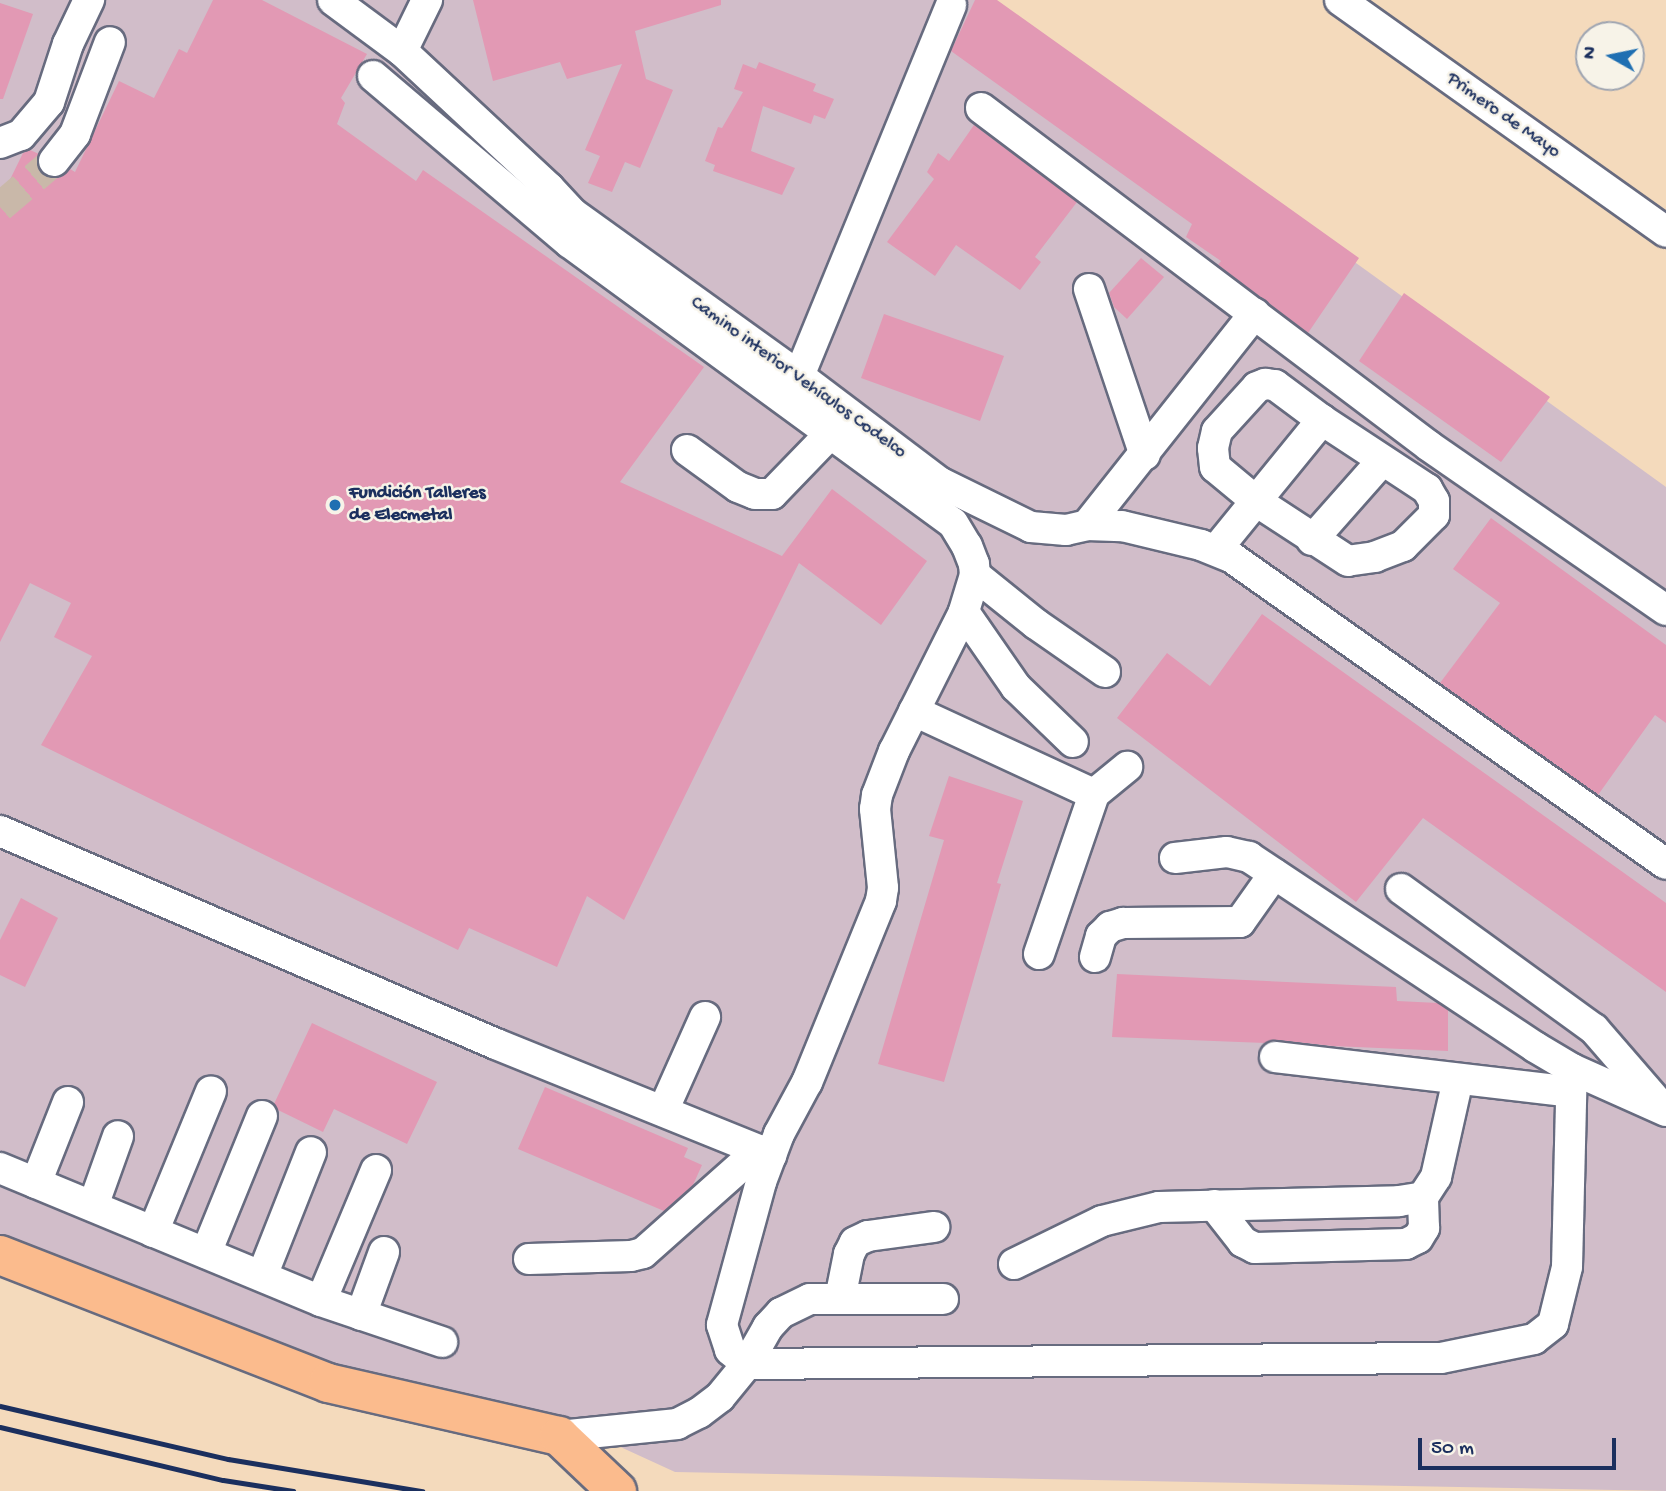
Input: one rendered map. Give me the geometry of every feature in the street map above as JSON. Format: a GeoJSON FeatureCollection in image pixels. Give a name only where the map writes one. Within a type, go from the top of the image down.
{"type":"FeatureCollection","features":[{"type":"Feature","properties":{"kind":"main road"},"geometry":{"type":"LineString","coordinates":[[0,1235],[32,1249],[94,1292]]}},
{"type":"Feature","properties":{"kind":"main road"},"geometry":{"type":"LineString","coordinates":[[0,1255],[328,1383],[559,1436],[617,1491]]}},
{"type":"Feature","properties":{"kind":"street"},"geometry":{"type":"LineString","coordinates":[[0,143],[21,135],[49,102],[68,44],[89,0]]}},
{"type":"Feature","properties":{"kind":"street","name":"Camino interior Vehículos Codelco"},"geometry":{"type":"LineString","coordinates":[[333,0],[402,51],[549,188],[572,213],[951,488],[1031,527],[1066,530],[1087,526],[1122,526],[1216,550],[1231,557],[1666,864]]}},
{"type":"Feature","properties":{"kind":"street"},"geometry":{"type":"LineString","coordinates":[[402,51],[427,0]]}},
{"type":"Feature","properties":{"kind":"street","name":"Primero de Mayo"},"geometry":{"type":"LineString","coordinates":[[1340,0],[1666,232]]}},
{"type":"Feature","properties":{"kind":"street"},"geometry":{"type":"LineString","coordinates":[[799,376],[951,5]]}},
{"type":"Feature","properties":{"kind":"street"},"geometry":{"type":"LineString","coordinates":[[54,161],[80,124],[110,42]]}},
{"type":"Feature","properties":{"kind":"street"},"geometry":{"type":"LineString","coordinates":[[373,76],[562,237],[953,523],[967,546],[975,575],[964,612],[885,773],[876,802],[883,888],[881,901],[807,1082],[765,1153],[643,1253],[631,1256],[529,1259]]}},
{"type":"Feature","properties":{"kind":"street"},"geometry":{"type":"LineString","coordinates":[[981,108],[1434,450],[1666,610]]}},
{"type":"Feature","properties":{"kind":"street"},"geometry":{"type":"LineString","coordinates":[[1089,289],[1145,455]]}},
{"type":"Feature","properties":{"kind":"street"},"geometry":{"type":"LineString","coordinates":[[1087,526],[1255,313]]}},
{"type":"Feature","properties":{"kind":"street"},"geometry":{"type":"LineString","coordinates":[[1265,384],[1275,385],[1382,461],[1427,489],[1434,501],[1434,515],[1403,546],[1375,558],[1348,561],[1256,501],[1216,467],[1213,448],[1217,431],[1256,387],[1265,384]]}},
{"type":"Feature","properties":{"kind":"street"},"geometry":{"type":"LineString","coordinates":[[1216,550],[1322,420]]}},
{"type":"Feature","properties":{"kind":"street"},"geometry":{"type":"LineString","coordinates":[[687,450],[737,487],[755,494],[772,494],[831,433]]}},
{"type":"Feature","properties":{"kind":"street"},"geometry":{"type":"LineString","coordinates":[[1414,480],[1434,450]]}},
{"type":"Feature","properties":{"kind":"street"},"geometry":{"type":"LineString","coordinates":[[1312,540],[1382,461]]}},
{"type":"Feature","properties":{"kind":"street"},"geometry":{"type":"LineString","coordinates":[[975,575],[1036,624],[1105,672]]}},
{"type":"Feature","properties":{"kind":"street"},"geometry":{"type":"LineString","coordinates":[[964,612],[1016,687],[1073,742]]}},
{"type":"Feature","properties":{"kind":"street"},"geometry":{"type":"LineString","coordinates":[[914,711],[1094,794]]}},
{"type":"Feature","properties":{"kind":"street"},"geometry":{"type":"LineString","coordinates":[[1039,954],[1094,794],[1127,766]]}},
{"type":"Feature","properties":{"kind":"street"},"geometry":{"type":"LineString","coordinates":[[0,831],[496,1044],[765,1153]]}},
{"type":"Feature","properties":{"kind":"street"},"geometry":{"type":"LineString","coordinates":[[1175,858],[1227,852],[1238,854],[1274,874],[1572,1080],[1664,1110]]}},
{"type":"Feature","properties":{"kind":"street"},"geometry":{"type":"LineString","coordinates":[[1094,957],[1101,936],[1110,927],[1123,923],[1240,922],[1274,874]]}},
{"type":"Feature","properties":{"kind":"street"},"geometry":{"type":"LineString","coordinates":[[1401,889],[1594,1029],[1664,1110]]}},
{"type":"Feature","properties":{"kind":"street"},"geometry":{"type":"LineString","coordinates":[[663,1111],[705,1017]]}},
{"type":"Feature","properties":{"kind":"street"},"geometry":{"type":"LineString","coordinates":[[1275,1057],[1458,1079],[1572,1080]]}},
{"type":"Feature","properties":{"kind":"street"},"geometry":{"type":"LineString","coordinates":[[1214,1205],[1243,1242],[1255,1248],[1406,1244],[1418,1238],[1424,1228],[1423,1197],[1436,1177],[1458,1079]]}},
{"type":"Feature","properties":{"kind":"street"},"geometry":{"type":"LineString","coordinates":[[765,1153],[761,1182],[722,1325],[730,1350],[747,1364],[1441,1358],[1534,1339],[1553,1324],[1567,1267],[1572,1080]]}},
{"type":"Feature","properties":{"kind":"street"},"geometry":{"type":"LineString","coordinates":[[153,1232],[211,1091]]}},
{"type":"Feature","properties":{"kind":"street"},"geometry":{"type":"LineString","coordinates":[[36,1183],[68,1102]]}},
{"type":"Feature","properties":{"kind":"street"},"geometry":{"type":"LineString","coordinates":[[206,1253],[262,1116]]}},
{"type":"Feature","properties":{"kind":"street"},"geometry":{"type":"LineString","coordinates":[[93,1206],[118,1136]]}},
{"type":"Feature","properties":{"kind":"street"},"geometry":{"type":"LineString","coordinates":[[262,1276],[311,1152]]}},
{"type":"Feature","properties":{"kind":"street"},"geometry":{"type":"LineString","coordinates":[[0,1168],[321,1301],[442,1342]]}},
{"type":"Feature","properties":{"kind":"street"},"geometry":{"type":"LineString","coordinates":[[321,1301],[376,1170]]}},
{"type":"Feature","properties":{"kind":"street"},"geometry":{"type":"LineString","coordinates":[[1014,1264],[1102,1221],[1159,1207],[1399,1201],[1423,1197]]}},
{"type":"Feature","properties":{"kind":"street"},"geometry":{"type":"LineString","coordinates":[[840,1299],[849,1254],[855,1242],[868,1236],[934,1227]]}},
{"type":"Feature","properties":{"kind":"street"},"geometry":{"type":"LineString","coordinates":[[361,1315],[384,1252]]}},
{"type":"Feature","properties":{"kind":"street"},"geometry":{"type":"LineString","coordinates":[[559,1436],[677,1424],[720,1397],[747,1364],[768,1327],[781,1313],[810,1299],[943,1299]]}},
{"type":"Feature","properties":{"kind":"shaded area"},"geometry":{"type":"Polygon","coordinates":[[[0,0],[992,0],[1666,487],[1666,1491],[675,1472],[553,1416],[294,1356],[0,1237],[0,0]]]}},
{"type":"Feature","properties":{"kind":"building","name":"Fundición Talleres de Elecmetal"},"geometry":{"type":"Polygon","coordinates":[[[213,0],[262,0],[367,54],[341,98],[345,103],[337,124],[416,181],[423,170],[704,367],[620,482],[782,556],[832,489],[927,561],[881,625],[799,563],[624,920],[587,896],[557,967],[469,928],[458,950],[41,745],[92,656],[54,637],[71,603],[30,583],[0,642],[0,200],[23,153],[30,150],[39,154],[38,167],[44,175],[52,178],[61,177],[70,169],[75,172],[119,81],[154,98],[179,49],[187,53],[213,0]]]}},
{"type":"Feature","properties":{"kind":"building"},"geometry":{"type":"Polygon","coordinates":[[[473,0],[721,0],[721,5],[635,31],[646,79],[673,90],[640,168],[625,162],[612,192],[588,183],[600,156],[585,150],[622,64],[567,79],[560,62],[493,81],[473,0]]]}},
{"type":"Feature","properties":{"kind":"building"},"geometry":{"type":"Polygon","coordinates":[[[975,0],[997,0],[1359,258],[1308,333],[1218,265],[1221,261],[1186,237],[1192,224],[951,51],[975,0]]]}},
{"type":"Feature","properties":{"kind":"building"},"geometry":{"type":"Polygon","coordinates":[[[0,3],[33,14],[3,99],[0,99],[0,3]]]}},
{"type":"Feature","properties":{"kind":"building"},"geometry":{"type":"Polygon","coordinates":[[[759,62],[816,84],[813,91],[834,99],[825,119],[814,115],[811,124],[763,106],[751,151],[795,168],[782,195],[713,171],[715,165],[705,161],[718,127],[722,128],[743,92],[734,89],[743,64],[756,69],[759,62]]]}},
{"type":"Feature","properties":{"kind":"building"},"geometry":{"type":"Polygon","coordinates":[[[974,125],[1077,202],[1035,257],[1041,262],[1020,290],[956,245],[935,276],[887,242],[934,179],[927,172],[938,153],[949,161],[974,125]]]}},
{"type":"Feature","properties":{"kind":"building"},"geometry":{"type":"Polygon","coordinates":[[[1141,258],[1164,277],[1127,319],[1114,307],[1109,293],[1141,258]]]}},
{"type":"Feature","properties":{"kind":"building"},"geometry":{"type":"Polygon","coordinates":[[[1404,293],[1550,397],[1501,462],[1359,361],[1404,293]]]}},
{"type":"Feature","properties":{"kind":"building"},"geometry":{"type":"Polygon","coordinates":[[[884,314],[1004,356],[980,421],[861,378],[884,314]]]}},
{"type":"Feature","properties":{"kind":"building"},"geometry":{"type":"Polygon","coordinates":[[[1491,518],[1666,645],[1666,723],[1655,715],[1598,795],[1440,683],[1500,603],[1453,569],[1491,518]]]}},
{"type":"Feature","properties":{"kind":"building"},"geometry":{"type":"Polygon","coordinates":[[[1262,614],[1666,903],[1666,992],[1423,818],[1356,902],[1117,718],[1167,653],[1210,686],[1262,614]]]}},
{"type":"Feature","properties":{"kind":"building"},"geometry":{"type":"Polygon","coordinates":[[[949,776],[1023,801],[997,883],[1001,884],[944,1082],[878,1064],[944,840],[929,836],[949,776]]]}},
{"type":"Feature","properties":{"kind":"building"},"geometry":{"type":"Polygon","coordinates":[[[21,898],[58,918],[25,987],[0,975],[0,940],[21,898]]]}},
{"type":"Feature","properties":{"kind":"building"},"geometry":{"type":"Polygon","coordinates":[[[1117,974],[1396,987],[1397,1001],[1438,1003],[1448,1010],[1448,1051],[1333,1046],[1277,1040],[1265,1043],[1112,1037],[1117,974]]]}},
{"type":"Feature","properties":{"kind":"building"},"geometry":{"type":"Polygon","coordinates":[[[312,1023],[437,1082],[407,1144],[334,1109],[323,1132],[278,1110],[274,1104],[312,1023]]]}},
{"type":"Feature","properties":{"kind":"building"},"geometry":{"type":"Polygon","coordinates":[[[545,1087],[688,1148],[684,1157],[702,1165],[693,1185],[664,1211],[518,1149],[545,1087]]]}},
{"type":"Feature","properties":{"kind":"tunnel"},"geometry":{"type":"LineString","coordinates":[[0,207],[54,161]]}},
{"type":"Feature","properties":{"kind":"railway"},"geometry":{"type":"LineString","coordinates":[[0,1406],[228,1459],[422,1491]]}},
{"type":"Feature","properties":{"kind":"railway"},"geometry":{"type":"LineString","coordinates":[[0,1427],[223,1480],[293,1491]]}},
{"type":"Feature","properties":{"kind":"place","name":"Fundición Talleres de Elecmetal"},"geometry":{"type":"Point","coordinates":[335,505]}}]}
